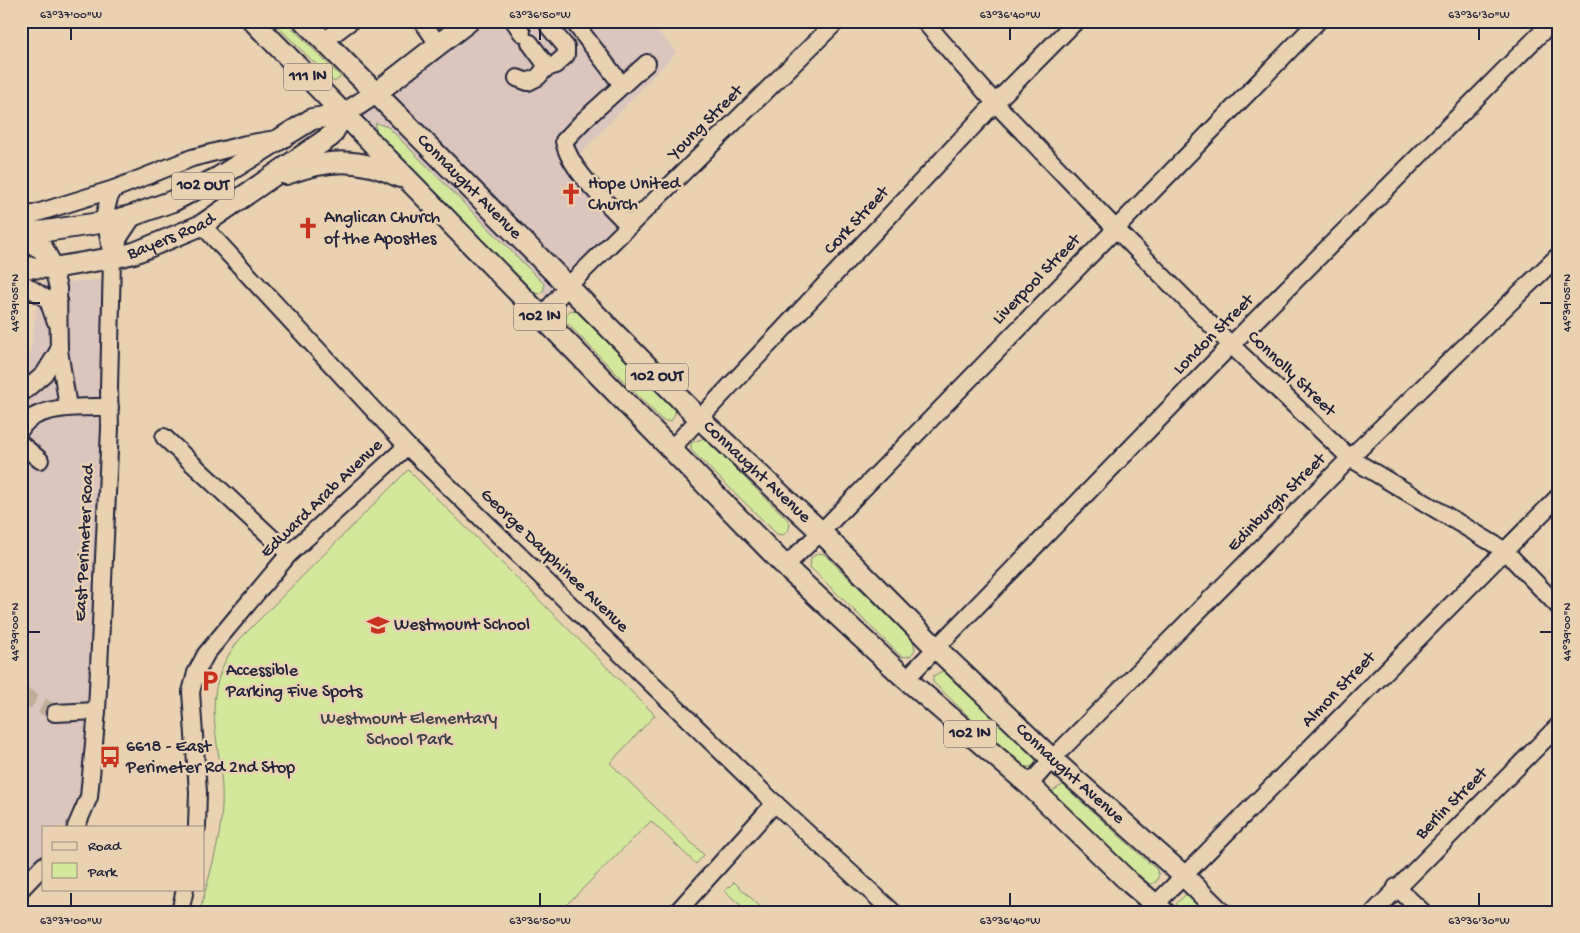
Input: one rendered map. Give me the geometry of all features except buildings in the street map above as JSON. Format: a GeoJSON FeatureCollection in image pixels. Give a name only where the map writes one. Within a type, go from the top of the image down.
{"type":"FeatureCollection","features":[{"type":"Feature","properties":{"kind":"main road","name":"Connaught Avenue"},"geometry":{"type":"LineString","coordinates":[[253,21],[412,182],[540,318],[785,566],[906,679],[1029,785],[1156,909]]}},
{"type":"Feature","properties":{"kind":"main road","name":"Connaught Avenue"},"geometry":{"type":"LineString","coordinates":[[304,21],[700,419],[821,532],[936,648],[1052,759],[1184,876],[1220,912]]}},
{"type":"Feature","properties":{"kind":"main road","name":"Bayers Road"},"geometry":{"type":"LineString","coordinates":[[21,233],[106,222],[173,202],[219,177],[312,119],[344,114],[376,93],[470,21]]}},
{"type":"Feature","properties":{"kind":"main road","name":"Bayers Road"},"geometry":{"type":"LineString","coordinates":[[21,267],[53,268],[112,258],[150,247],[202,225],[331,136],[344,114]]}},
{"type":"Feature","properties":{"kind":"main road"},"geometry":{"type":"LineString","coordinates":[[265,181],[320,164],[352,161],[383,169],[412,182]]}},
{"type":"Feature","properties":{"kind":"main road"},"geometry":{"type":"LineString","coordinates":[[112,258],[117,236],[131,216]]}},
{"type":"Feature","properties":{"kind":"main road"},"geometry":{"type":"LineString","coordinates":[[21,238],[43,249],[53,268]]}},
{"type":"Feature","properties":{"kind":"street"},"geometry":{"type":"LineString","coordinates":[[324,41],[351,21]]}},
{"type":"Feature","properties":{"kind":"street"},"geometry":{"type":"LineString","coordinates":[[422,21],[438,44]]}},
{"type":"Feature","properties":{"kind":"street"},"geometry":{"type":"LineString","coordinates":[[573,21],[622,85]]}},
{"type":"Feature","properties":{"kind":"street","name":"Young Street"},"geometry":{"type":"LineString","coordinates":[[540,318],[567,287],[837,21]]}},
{"type":"Feature","properties":{"kind":"street","name":"Connolly Street"},"geometry":{"type":"LineString","coordinates":[[924,21],[995,104],[1232,345],[1350,458],[1504,550],[1559,607]]}},
{"type":"Feature","properties":{"kind":"street","name":"Cork Street"},"geometry":{"type":"LineString","coordinates":[[670,450],[995,104],[1076,21]]}},
{"type":"Feature","properties":{"kind":"street","name":"Liverpool Street"},"geometry":{"type":"LineString","coordinates":[[785,566],[821,532],[1318,21]]}},
{"type":"Feature","properties":{"kind":"street","name":"London Street"},"geometry":{"type":"LineString","coordinates":[[906,679],[1232,345],[1553,21]]}},
{"type":"Feature","properties":{"kind":"street"},"geometry":{"type":"LineString","coordinates":[[517,78],[528,82],[538,77],[545,69],[555,65],[566,55],[566,47],[550,26]]}},
{"type":"Feature","properties":{"kind":"street"},"geometry":{"type":"LineString","coordinates":[[522,32],[544,62],[545,69]]}},
{"type":"Feature","properties":{"kind":"street"},"geometry":{"type":"LineString","coordinates":[[629,226],[581,174],[566,151],[564,141],[584,120],[647,63]]}},
{"type":"Feature","properties":{"kind":"street","name":"Bayers Road"},"geometry":{"type":"LineString","coordinates":[[21,218],[114,189],[192,158],[246,144],[281,139]]}},
{"type":"Feature","properties":{"kind":"street","name":"East Perimeter Road"},"geometry":{"type":"LineString","coordinates":[[76,826],[89,797],[97,711],[107,532],[110,407],[112,258],[106,222],[106,206],[114,189]]}},
{"type":"Feature","properties":{"kind":"street","name":"George Dauphinee Avenue"},"geometry":{"type":"LineString","coordinates":[[202,225],[407,446],[775,803],[893,912]]}},
{"type":"Feature","properties":{"kind":"street","name":"Edinburgh Street"},"geometry":{"type":"LineString","coordinates":[[1029,785],[1052,759],[1350,458],[1559,255]]}},
{"type":"Feature","properties":{"kind":"street"},"geometry":{"type":"LineString","coordinates":[[53,268],[58,288],[59,350],[68,407]]}},
{"type":"Feature","properties":{"kind":"street"},"geometry":{"type":"LineString","coordinates":[[21,282],[48,300],[60,331]]}},
{"type":"Feature","properties":{"kind":"street"},"geometry":{"type":"LineString","coordinates":[[21,394],[44,374],[59,350]]}},
{"type":"Feature","properties":{"kind":"street"},"geometry":{"type":"LineString","coordinates":[[21,429],[24,424],[37,416],[68,407],[110,407]]}},
{"type":"Feature","properties":{"kind":"street"},"geometry":{"type":"LineString","coordinates":[[164,437],[289,554]]}},
{"type":"Feature","properties":{"kind":"street"},"geometry":{"type":"LineString","coordinates":[[21,444],[40,460]]}},
{"type":"Feature","properties":{"kind":"street","name":"Edward Arab Avenue"},"geometry":{"type":"LineString","coordinates":[[197,826],[198,792],[191,692],[196,673],[206,654],[289,554],[407,446]]}},
{"type":"Feature","properties":{"kind":"street","name":"Almon Street"},"geometry":{"type":"LineString","coordinates":[[1156,909],[1184,876],[1559,496]]}},
{"type":"Feature","properties":{"kind":"street"},"geometry":{"type":"LineString","coordinates":[[54,713],[97,711]]}},
{"type":"Feature","properties":{"kind":"street","name":"Berlin Street"},"geometry":{"type":"LineString","coordinates":[[1374,912],[1559,725]]}},
{"type":"Feature","properties":{"kind":"street"},"geometry":{"type":"LineString","coordinates":[[677,912],[775,803]]}},
{"type":"Feature","properties":{"kind":"street"},"geometry":{"type":"LineString","coordinates":[[21,889],[42,867]]}},
{"type":"Feature","properties":{"kind":"street"},"geometry":{"type":"LineString","coordinates":[[1396,888],[1423,912]]}},
{"type":"Feature","properties":{"kind":"street"},"geometry":{"type":"LineString","coordinates":[[180,912],[184,890]]}},
{"type":"Feature","properties":{"kind":"shaded area"},"geometry":{"type":"Polygon","coordinates":[[[473,21],[649,21],[676,52],[573,162],[630,229],[558,309],[349,103],[473,21]]]}},
{"type":"Feature","properties":{"kind":"shaded area"},"geometry":{"type":"Polygon","coordinates":[[[110,280],[97,711],[76,826],[42,826],[42,867],[21,889],[21,386],[27,379],[40,283],[110,280]]]}},
{"type":"Feature","properties":{"kind":"green space"},"geometry":{"type":"Polygon","coordinates":[[[272,21],[285,21],[341,77],[334,82],[272,21]]]}},
{"type":"Feature","properties":{"kind":"green space"},"geometry":{"type":"Polygon","coordinates":[[[376,123],[388,127],[544,284],[544,290],[539,294],[534,293],[379,136],[375,127],[376,123]]]}},
{"type":"Feature","properties":{"kind":"green space"},"geometry":{"type":"Polygon","coordinates":[[[571,310],[576,311],[674,408],[675,414],[671,421],[663,421],[566,322],[566,315],[571,310]]]}},
{"type":"Feature","properties":{"kind":"green space"},"geometry":{"type":"Polygon","coordinates":[[[704,438],[788,520],[790,525],[788,531],[783,535],[777,534],[691,450],[691,443],[704,438]]]}},
{"type":"Feature","properties":{"kind":"green space","name":"Westmount Elementary School Park"},"geometry":{"type":"Polygon","coordinates":[[[408,470],[655,715],[610,763],[704,855],[696,864],[651,821],[559,912],[200,912],[217,847],[221,820],[222,783],[214,701],[218,681],[226,660],[240,639],[408,470]]]}},
{"type":"Feature","properties":{"kind":"green space"},"geometry":{"type":"Polygon","coordinates":[[[818,553],[824,554],[913,640],[915,650],[910,656],[902,657],[810,567],[811,558],[818,553]]]}},
{"type":"Feature","properties":{"kind":"green space"},"geometry":{"type":"Polygon","coordinates":[[[943,671],[948,672],[1034,755],[1036,760],[1033,766],[1022,768],[933,682],[933,676],[943,671]]]}},
{"type":"Feature","properties":{"kind":"green space"},"geometry":{"type":"Polygon","coordinates":[[[1063,785],[1156,869],[1159,875],[1156,882],[1149,885],[1144,882],[1051,799],[1052,791],[1063,785]]]}},
{"type":"Feature","properties":{"kind":"green space"},"geometry":{"type":"Polygon","coordinates":[[[734,882],[766,912],[748,912],[725,891],[734,882]]]}},
{"type":"Feature","properties":{"kind":"green space"},"geometry":{"type":"Polygon","coordinates":[[[1188,892],[1209,912],[1184,912],[1176,904],[1188,892]]]}},
{"type":"Feature","properties":{"kind":"tunnel"},"geometry":{"type":"LineString","coordinates":[[21,694],[55,713]]}},
{"type":"Feature","properties":{"kind":"place","name":"Hope United Church"},"geometry":{"type":"Point","coordinates":[571,194]}},
{"type":"Feature","properties":{"kind":"place","name":"Anglican Church of the Apostles"},"geometry":{"type":"Point","coordinates":[308,228]}},
{"type":"Feature","properties":{"kind":"place","name":"Westmount School"},"geometry":{"type":"Point","coordinates":[378,625]}},
{"type":"Feature","properties":{"kind":"place","name":"Accessible Parking Five Spots"},"geometry":{"type":"Point","coordinates":[210,681]}},
{"type":"Feature","properties":{"kind":"place","name":"6618 - East Perimeter Rd 2nd Stop"},"geometry":{"type":"Point","coordinates":[110,757]}}]}
